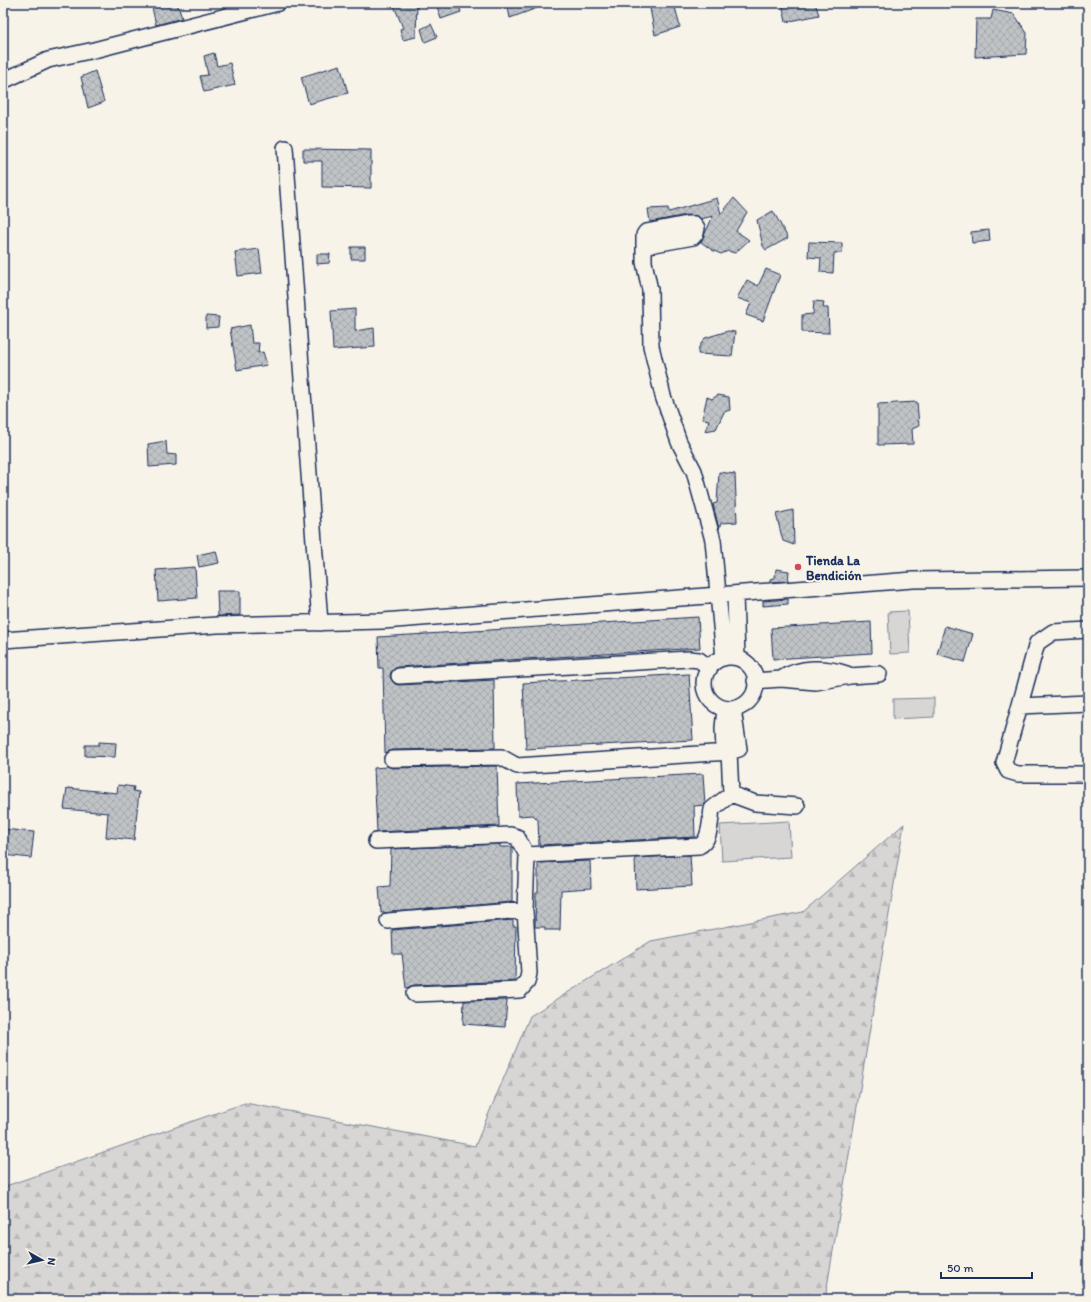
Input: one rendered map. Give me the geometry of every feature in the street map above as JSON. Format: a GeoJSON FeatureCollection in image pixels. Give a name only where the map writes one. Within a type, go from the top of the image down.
{"type":"FeatureCollection","features":[{"type":"Feature","properties":{"kind":"street"},"geometry":{"type":"LineString","coordinates":[[3,81],[48,60],[94,50],[278,3]]}},
{"type":"Feature","properties":{"kind":"street"},"geometry":{"type":"LineString","coordinates":[[285,148],[320,623]]}},
{"type":"Feature","properties":{"kind":"street"},"geometry":{"type":"LineString","coordinates":[[644,246],[644,262],[650,290],[651,346],[663,396],[679,442],[694,471],[713,540],[719,595],[730,658]]}},
{"type":"Feature","properties":{"kind":"street"},"geometry":{"type":"LineString","coordinates":[[3,640],[217,625],[384,621],[912,580],[1088,578]]}},
{"type":"Feature","properties":{"kind":"street"},"geometry":{"type":"LineString","coordinates":[[730,658],[735,594]]}},
{"type":"Feature","properties":{"kind":"street"},"geometry":{"type":"LineString","coordinates":[[1088,630],[1053,632],[1037,643],[1004,763],[1008,771],[1018,774],[1088,774]]}},
{"type":"Feature","properties":{"kind":"street"},"geometry":{"type":"LineString","coordinates":[[730,658],[748,664],[753,671],[756,681],[753,695],[748,702],[741,707],[729,709],[714,703],[706,693],[704,684],[706,675],[710,668],[730,658]]}},
{"type":"Feature","properties":{"kind":"street"},"geometry":{"type":"LineString","coordinates":[[399,676],[688,659],[698,660],[710,668]]}},
{"type":"Feature","properties":{"kind":"street"},"geometry":{"type":"LineString","coordinates":[[756,681],[781,679],[792,672],[807,670],[835,670],[850,676],[879,674]]}},
{"type":"Feature","properties":{"kind":"street"},"geometry":{"type":"LineString","coordinates":[[1020,706],[1088,703]]}},
{"type":"Feature","properties":{"kind":"street"},"geometry":{"type":"LineString","coordinates":[[729,709],[723,728],[724,750],[729,752]]}},
{"type":"Feature","properties":{"kind":"street"},"geometry":{"type":"LineString","coordinates":[[392,759],[501,757],[517,766],[729,752]]}},
{"type":"Feature","properties":{"kind":"street"},"geometry":{"type":"LineString","coordinates":[[729,752],[731,794]]}},
{"type":"Feature","properties":{"kind":"street"},"geometry":{"type":"LineString","coordinates":[[731,794],[755,803],[797,806]]}},
{"type":"Feature","properties":{"kind":"street"},"geometry":{"type":"LineString","coordinates":[[527,855],[699,846],[704,844],[707,840],[712,809],[731,794]]}},
{"type":"Feature","properties":{"kind":"street"},"geometry":{"type":"LineString","coordinates":[[376,841],[510,835],[517,837],[527,855],[526,910],[529,973],[526,982],[520,990],[414,994]]}},
{"type":"Feature","properties":{"kind":"street"},"geometry":{"type":"LineString","coordinates":[[388,921],[526,910]]}},
{"type":"Feature","properties":{"kind":"green space"},"geometry":{"type":"Polygon","coordinates":[[[908,611],[910,653],[890,654],[888,612],[908,611]]]}},
{"type":"Feature","properties":{"kind":"green space"},"geometry":{"type":"Polygon","coordinates":[[[934,698],[934,717],[893,719],[893,699],[934,698]]]}},
{"type":"Feature","properties":{"kind":"green space"},"geometry":{"type":"Polygon","coordinates":[[[789,821],[791,857],[722,861],[720,825],[789,821]]]}},
{"type":"Feature","properties":{"kind":"green space"},"geometry":{"type":"Polygon","coordinates":[[[904,824],[825,1299],[3,1299],[3,1187],[245,1103],[475,1146],[530,1016],[651,941],[803,912],[904,824]]]}},
{"type":"Feature","properties":{"kind":"building"},"geometry":{"type":"Polygon","coordinates":[[[151,3],[177,3],[182,18],[156,25],[151,3]]]}},
{"type":"Feature","properties":{"kind":"building"},"geometry":{"type":"Polygon","coordinates":[[[393,3],[417,3],[416,37],[403,40],[400,29],[403,28],[393,3]]]}},
{"type":"Feature","properties":{"kind":"building"},"geometry":{"type":"Polygon","coordinates":[[[436,3],[458,3],[461,12],[441,19],[436,3]]]}},
{"type":"Feature","properties":{"kind":"building"},"geometry":{"type":"Polygon","coordinates":[[[507,3],[548,3],[548,4],[510,18],[507,3]]]}},
{"type":"Feature","properties":{"kind":"building"},"geometry":{"type":"Polygon","coordinates":[[[649,3],[674,3],[680,27],[655,35],[649,3]]]}},
{"type":"Feature","properties":{"kind":"building"},"geometry":{"type":"Polygon","coordinates":[[[782,3],[815,3],[819,15],[786,22],[782,3]]]}},
{"type":"Feature","properties":{"kind":"building"},"geometry":{"type":"Polygon","coordinates":[[[993,10],[1014,14],[1027,33],[1026,54],[975,57],[976,19],[991,19],[993,10]]]}},
{"type":"Feature","properties":{"kind":"building"},"geometry":{"type":"Polygon","coordinates":[[[431,24],[437,37],[425,42],[421,29],[431,24]]]}},
{"type":"Feature","properties":{"kind":"building"},"geometry":{"type":"Polygon","coordinates":[[[214,53],[217,66],[230,63],[235,85],[204,92],[200,76],[208,75],[204,56],[214,53]]]}},
{"type":"Feature","properties":{"kind":"building"},"geometry":{"type":"Polygon","coordinates":[[[340,65],[348,93],[309,104],[301,77],[340,65]]]}},
{"type":"Feature","properties":{"kind":"building"},"geometry":{"type":"Polygon","coordinates":[[[95,71],[104,102],[88,108],[81,77],[95,71]]]}},
{"type":"Feature","properties":{"kind":"building"},"geometry":{"type":"Polygon","coordinates":[[[303,149],[371,150],[371,188],[322,187],[322,161],[303,161],[303,149]]]}},
{"type":"Feature","properties":{"kind":"building"},"geometry":{"type":"Polygon","coordinates":[[[717,198],[721,214],[734,198],[747,212],[736,231],[749,240],[735,253],[728,251],[721,254],[712,250],[701,242],[713,216],[701,219],[698,216],[687,215],[650,222],[648,209],[668,208],[669,212],[717,198]]]}},
{"type":"Feature","properties":{"kind":"building"},"geometry":{"type":"Polygon","coordinates":[[[773,211],[788,238],[766,250],[763,246],[757,220],[773,211]]]}},
{"type":"Feature","properties":{"kind":"building"},"geometry":{"type":"Polygon","coordinates":[[[989,230],[990,241],[972,243],[971,232],[989,230]]]}},
{"type":"Feature","properties":{"kind":"building"},"geometry":{"type":"Polygon","coordinates":[[[809,242],[842,243],[842,253],[834,253],[833,273],[820,272],[821,258],[808,257],[809,242]]]}},
{"type":"Feature","properties":{"kind":"building"},"geometry":{"type":"Polygon","coordinates":[[[351,247],[365,247],[365,259],[351,259],[351,247]]]}},
{"type":"Feature","properties":{"kind":"building"},"geometry":{"type":"Polygon","coordinates":[[[259,249],[262,273],[238,276],[235,252],[259,249]]]}},
{"type":"Feature","properties":{"kind":"building"},"geometry":{"type":"Polygon","coordinates":[[[317,254],[330,254],[329,263],[317,264],[317,254]]]}},
{"type":"Feature","properties":{"kind":"building"},"geometry":{"type":"Polygon","coordinates":[[[766,269],[780,275],[763,321],[746,315],[751,303],[737,298],[747,280],[758,286],[766,269]]]}},
{"type":"Feature","properties":{"kind":"building"},"geometry":{"type":"Polygon","coordinates":[[[814,301],[824,302],[823,308],[828,308],[829,333],[802,332],[802,315],[813,314],[814,301]]]}},
{"type":"Feature","properties":{"kind":"building"},"geometry":{"type":"Polygon","coordinates":[[[355,309],[355,331],[374,328],[375,347],[333,350],[331,311],[355,309]]]}},
{"type":"Feature","properties":{"kind":"building"},"geometry":{"type":"Polygon","coordinates":[[[206,316],[219,317],[218,327],[206,328],[206,316]]]}},
{"type":"Feature","properties":{"kind":"building"},"geometry":{"type":"Polygon","coordinates":[[[250,325],[252,343],[259,343],[258,353],[263,352],[267,365],[237,370],[230,329],[250,325]]]}},
{"type":"Feature","properties":{"kind":"building"},"geometry":{"type":"Polygon","coordinates":[[[728,331],[735,332],[732,356],[698,354],[699,347],[705,338],[728,331]]]}},
{"type":"Feature","properties":{"kind":"building"},"geometry":{"type":"Polygon","coordinates":[[[718,395],[729,397],[730,410],[724,412],[716,429],[705,431],[709,420],[702,419],[707,397],[712,399],[718,395]]]}},
{"type":"Feature","properties":{"kind":"building"},"geometry":{"type":"Polygon","coordinates":[[[917,402],[919,426],[912,429],[913,444],[878,445],[878,404],[917,402]]]}},
{"type":"Feature","properties":{"kind":"building"},"geometry":{"type":"Polygon","coordinates":[[[166,441],[167,454],[176,455],[176,465],[149,467],[148,444],[166,441]]]}},
{"type":"Feature","properties":{"kind":"building"},"geometry":{"type":"Polygon","coordinates":[[[719,472],[735,474],[737,522],[721,523],[719,529],[713,504],[717,503],[719,472]]]}},
{"type":"Feature","properties":{"kind":"building"},"geometry":{"type":"Polygon","coordinates":[[[793,510],[794,545],[783,541],[776,514],[793,510]]]}},
{"type":"Feature","properties":{"kind":"building"},"geometry":{"type":"Polygon","coordinates":[[[216,551],[219,563],[199,567],[197,555],[216,551]]]}},
{"type":"Feature","properties":{"kind":"building"},"geometry":{"type":"Polygon","coordinates":[[[195,567],[197,598],[158,601],[156,570],[195,567]]]}},
{"type":"Feature","properties":{"kind":"building"},"geometry":{"type":"Polygon","coordinates":[[[776,569],[789,571],[788,581],[770,582],[770,579],[775,578],[776,569]]]}},
{"type":"Feature","properties":{"kind":"building"},"geometry":{"type":"Polygon","coordinates":[[[217,591],[240,591],[240,615],[218,616],[217,591]]]}},
{"type":"Feature","properties":{"kind":"building"},"geometry":{"type":"Polygon","coordinates":[[[788,599],[788,604],[763,606],[763,601],[788,599]]]}},
{"type":"Feature","properties":{"kind":"building"},"geometry":{"type":"Polygon","coordinates":[[[698,617],[700,648],[397,667],[391,672],[390,677],[395,684],[399,685],[494,680],[495,748],[392,750],[385,753],[383,668],[379,668],[378,637],[698,617]]]}},
{"type":"Feature","properties":{"kind":"building"},"geometry":{"type":"Polygon","coordinates":[[[871,622],[872,653],[773,659],[771,628],[871,622]]]}},
{"type":"Feature","properties":{"kind":"building"},"geometry":{"type":"Polygon","coordinates":[[[945,626],[973,634],[965,662],[937,654],[945,626]]]}},
{"type":"Feature","properties":{"kind":"building"},"geometry":{"type":"Polygon","coordinates":[[[689,674],[693,740],[526,749],[523,683],[689,674]]]}},
{"type":"Feature","properties":{"kind":"building"},"geometry":{"type":"Polygon","coordinates":[[[99,742],[116,743],[115,757],[85,756],[85,745],[99,745],[99,742]]]}},
{"type":"Feature","properties":{"kind":"building"},"geometry":{"type":"Polygon","coordinates":[[[386,765],[392,768],[497,766],[499,826],[377,832],[374,768],[386,767],[386,765]]]}},
{"type":"Feature","properties":{"kind":"building"},"geometry":{"type":"Polygon","coordinates":[[[703,774],[705,805],[694,806],[695,837],[539,845],[538,820],[533,815],[518,816],[517,784],[703,774]]]}},
{"type":"Feature","properties":{"kind":"building"},"geometry":{"type":"Polygon","coordinates":[[[118,785],[134,787],[133,791],[139,792],[134,840],[106,837],[108,813],[64,809],[67,788],[117,793],[118,785]]]}},
{"type":"Feature","properties":{"kind":"building"},"geometry":{"type":"Polygon","coordinates":[[[3,829],[34,832],[31,858],[3,855],[3,829]]]}},
{"type":"Feature","properties":{"kind":"building"},"geometry":{"type":"Polygon","coordinates":[[[500,844],[500,847],[512,847],[512,902],[381,913],[379,887],[390,886],[391,849],[500,844]]]}},
{"type":"Feature","properties":{"kind":"building"},"geometry":{"type":"Polygon","coordinates":[[[690,855],[692,886],[636,889],[635,858],[690,855]]]}},
{"type":"Feature","properties":{"kind":"building"},"geometry":{"type":"Polygon","coordinates":[[[590,861],[591,888],[561,890],[560,930],[545,930],[545,927],[535,927],[536,892],[538,892],[538,863],[590,861]]]}},
{"type":"Feature","properties":{"kind":"building"},"geometry":{"type":"Polygon","coordinates":[[[513,920],[513,926],[516,926],[515,981],[414,985],[406,988],[402,954],[393,954],[392,930],[513,920]]]}},
{"type":"Feature","properties":{"kind":"building"},"geometry":{"type":"Polygon","coordinates":[[[507,1000],[505,1027],[463,1024],[464,1001],[507,1000]]]}},
{"type":"Feature","properties":{"kind":"place","name":"Tienda La Bendición"},"geometry":{"type":"Point","coordinates":[798,567]}}]}
